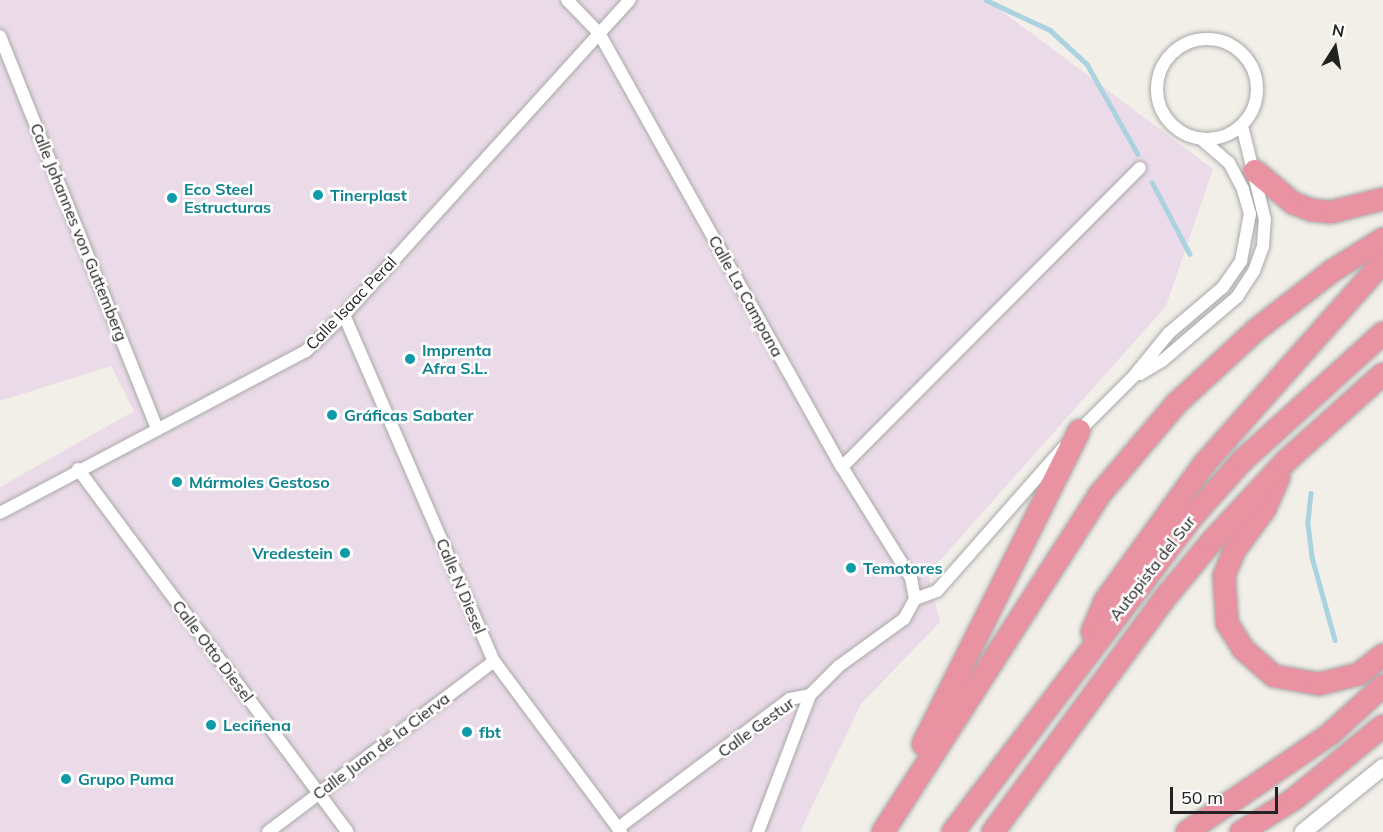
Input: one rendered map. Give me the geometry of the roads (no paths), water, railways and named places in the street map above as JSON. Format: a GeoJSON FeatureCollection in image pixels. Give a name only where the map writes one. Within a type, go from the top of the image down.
{"type":"FeatureCollection","features":[{"type":"Feature","properties":{"kind":"highway"},"geometry":{"type":"LineString","coordinates":[[1255,171],[1273,189],[1311,210],[1331,212],[1383,199]]}},
{"type":"Feature","properties":{"kind":"highway"},"geometry":{"type":"LineString","coordinates":[[880,832],[1100,494],[1177,403],[1256,330],[1332,271],[1383,239]]}},
{"type":"Feature","properties":{"kind":"highway"},"geometry":{"type":"LineString","coordinates":[[1081,659],[1105,601],[1205,463],[1381,264]]}},
{"type":"Feature","properties":{"kind":"highway","name":"Autopista del Sur"},"geometry":{"type":"LineString","coordinates":[[953,832],[1081,659],[1193,516],[1242,462],[1383,333]]}},
{"type":"Feature","properties":{"kind":"highway","name":"Autopista del Sur"},"geometry":{"type":"LineString","coordinates":[[993,832],[1164,599],[1286,461],[1383,374]]}},
{"type":"Feature","properties":{"kind":"highway"},"geometry":{"type":"LineString","coordinates":[[880,832],[1079,431]]}},
{"type":"Feature","properties":{"kind":"highway"},"geometry":{"type":"LineString","coordinates":[[1286,461],[1264,510],[1234,551],[1224,576],[1227,623],[1243,649],[1274,676],[1319,684],[1359,674],[1383,656]]}},
{"type":"Feature","properties":{"kind":"highway"},"geometry":{"type":"LineString","coordinates":[[1187,832],[1330,734],[1383,686]]}},
{"type":"Feature","properties":{"kind":"highway"},"geometry":{"type":"LineString","coordinates":[[1241,832],[1294,799],[1383,726]]}},
{"type":"Feature","properties":{"kind":"street","name":"Calle La Campana"},"geometry":{"type":"LineString","coordinates":[[567,0],[599,33],[842,467],[911,578],[915,599]]}},
{"type":"Feature","properties":{"kind":"street","name":"Calle Isaac Peral"},"geometry":{"type":"LineString","coordinates":[[0,513],[78,469],[306,351],[344,315],[630,0]]}},
{"type":"Feature","properties":{"kind":"street","name":"Calle Johannes von Guttemberg"},"geometry":{"type":"LineString","coordinates":[[0,36],[157,429]]}},
{"type":"Feature","properties":{"kind":"street"},"geometry":{"type":"LineString","coordinates":[[915,599],[937,591],[1079,431],[1133,377],[1169,333],[1223,287],[1241,261],[1249,236],[1250,214],[1243,189],[1229,163],[1203,140],[1181,133],[1164,117],[1156,95],[1159,72],[1171,53],[1191,41],[1213,39],[1235,46],[1251,63],[1258,84],[1255,107],[1242,126],[1224,137],[1203,140]]}},
{"type":"Feature","properties":{"kind":"street"},"geometry":{"type":"LineString","coordinates":[[1133,377],[1162,362],[1237,297],[1254,271],[1263,246],[1265,220],[1255,171],[1242,126]]}},
{"type":"Feature","properties":{"kind":"street"},"geometry":{"type":"LineString","coordinates":[[842,467],[1140,168]]}},
{"type":"Feature","properties":{"kind":"street","name":"Calle N Diesel"},"geometry":{"type":"LineString","coordinates":[[344,315],[494,661],[619,830]]}},
{"type":"Feature","properties":{"kind":"street","name":"Calle Otto Diesel"},"geometry":{"type":"LineString","coordinates":[[78,469],[348,832]]}},
{"type":"Feature","properties":{"kind":"street","name":"Calle Gestur"},"geometry":{"type":"LineString","coordinates":[[619,830],[790,699],[810,695],[839,666],[904,620],[915,599]]}},
{"type":"Feature","properties":{"kind":"street","name":"Calle Juan de la Cierva"},"geometry":{"type":"LineString","coordinates":[[268,832],[494,661]]}},
{"type":"Feature","properties":{"kind":"street"},"geometry":{"type":"LineString","coordinates":[[758,832],[810,695]]}},
{"type":"Feature","properties":{"kind":"street"},"geometry":{"type":"LineString","coordinates":[[1303,832],[1383,767]]}},
{"type":"Feature","properties":{"kind":"waterway"},"geometry":{"type":"LineString","coordinates":[[986,0],[1050,30],[1087,64],[1138,154]]}},
{"type":"Feature","properties":{"kind":"waterway"},"geometry":{"type":"LineString","coordinates":[[1152,182],[1190,254]]}},
{"type":"Feature","properties":{"kind":"waterway"},"geometry":{"type":"LineString","coordinates":[[1311,493],[1308,524],[1312,557],[1335,640]]}},
{"type":"Feature","properties":{"kind":"place","name":"Tinerplast"},"geometry":{"type":"Point","coordinates":[318,195]}},
{"type":"Feature","properties":{"kind":"place","name":"Eco Steel Estructuras"},"geometry":{"type":"Point","coordinates":[172,198]}},
{"type":"Feature","properties":{"kind":"place","name":"Imprenta Afra S.L."},"geometry":{"type":"Point","coordinates":[410,359]}},
{"type":"Feature","properties":{"kind":"place","name":"Gráficas Sabater"},"geometry":{"type":"Point","coordinates":[332,415]}},
{"type":"Feature","properties":{"kind":"place","name":"Mármoles Gestoso"},"geometry":{"type":"Point","coordinates":[177,482]}},
{"type":"Feature","properties":{"kind":"place","name":"Vredestein"},"geometry":{"type":"Point","coordinates":[345,553]}},
{"type":"Feature","properties":{"kind":"place","name":"Temotores"},"geometry":{"type":"Point","coordinates":[851,568]}},
{"type":"Feature","properties":{"kind":"place","name":"Leciñena"},"geometry":{"type":"Point","coordinates":[211,725]}},
{"type":"Feature","properties":{"kind":"place","name":"fbt"},"geometry":{"type":"Point","coordinates":[467,732]}},
{"type":"Feature","properties":{"kind":"place","name":"Grupo Puma"},"geometry":{"type":"Point","coordinates":[66,779]}}]}
